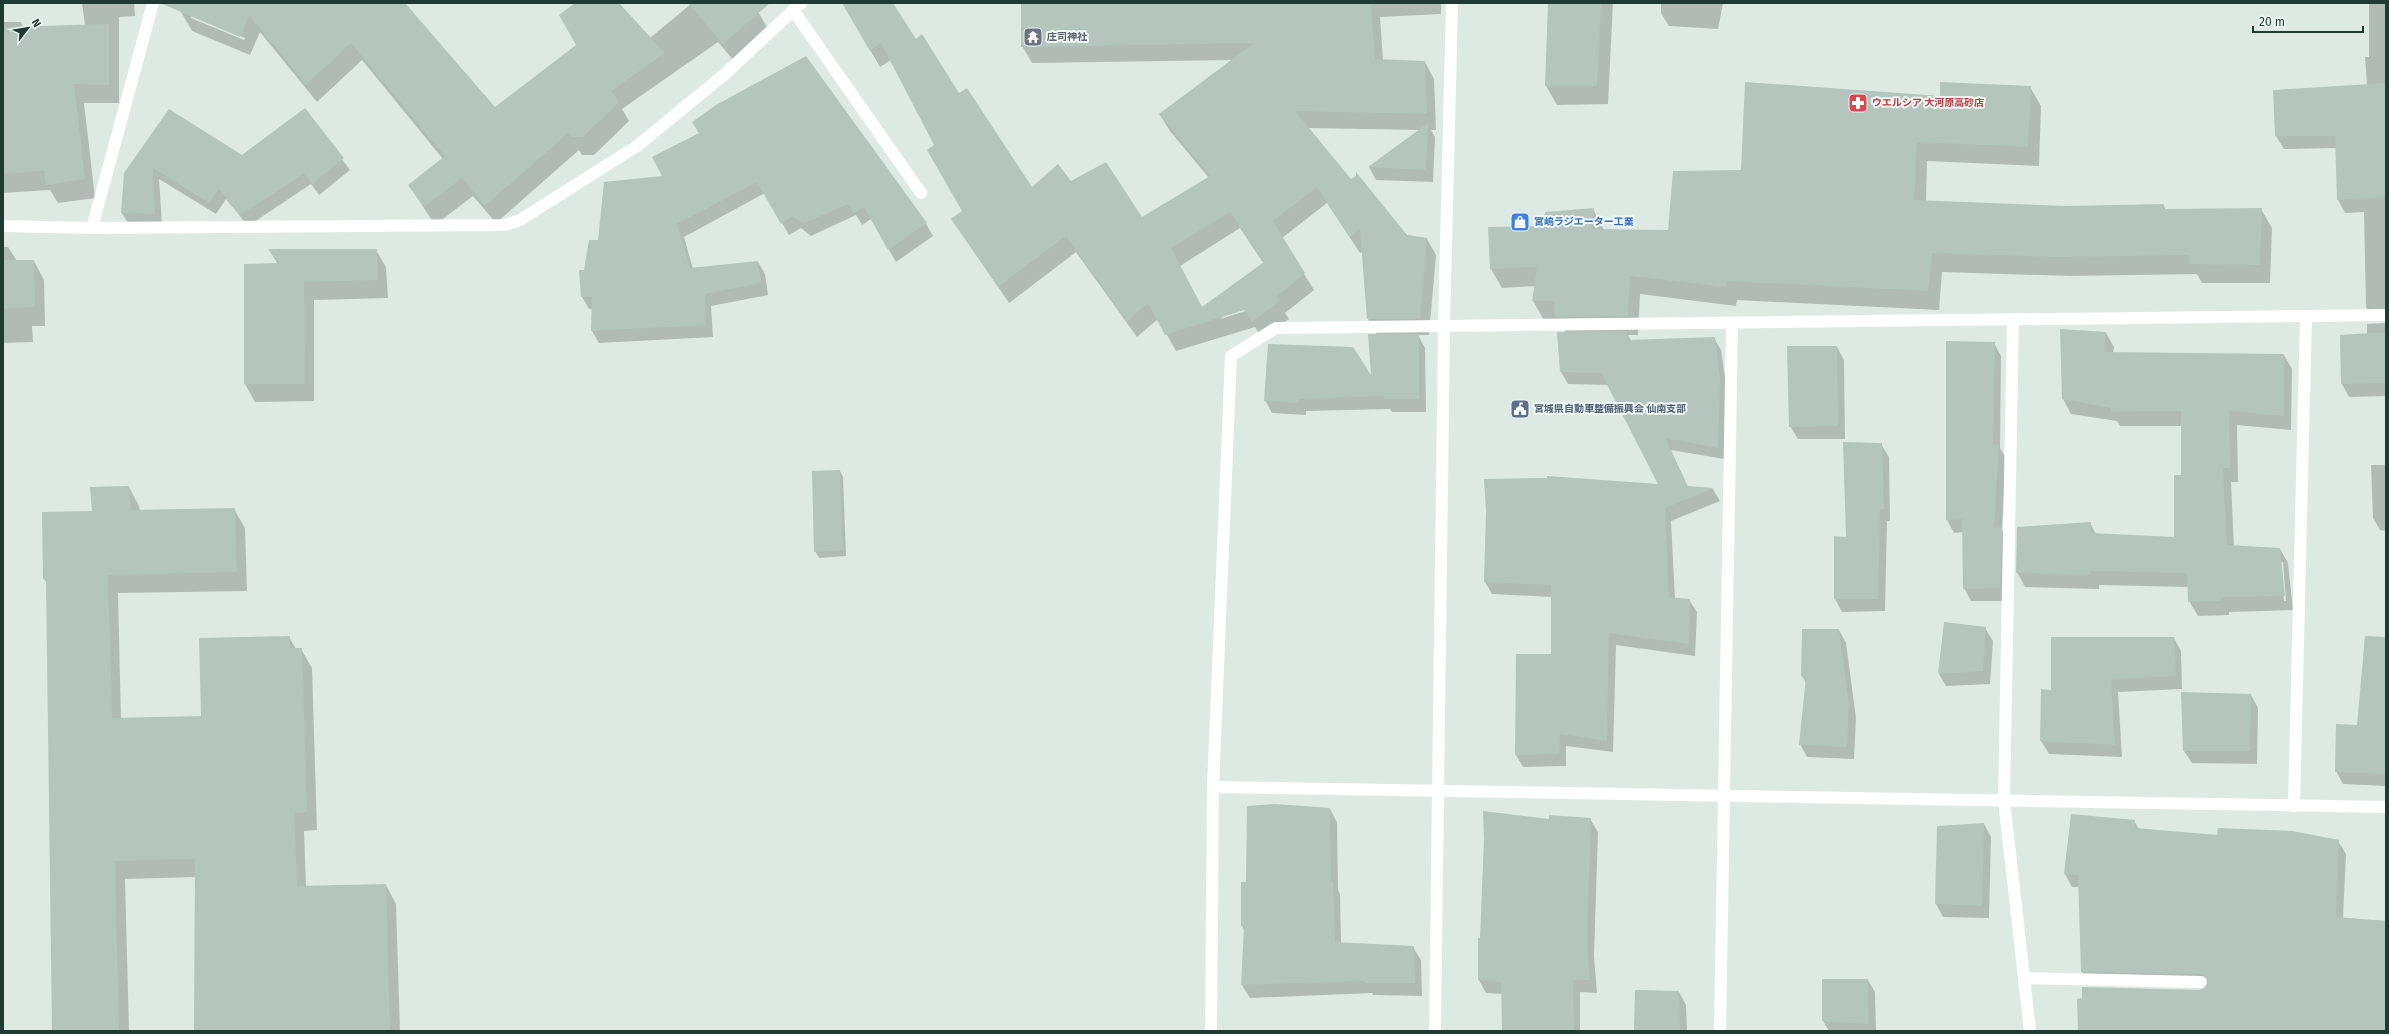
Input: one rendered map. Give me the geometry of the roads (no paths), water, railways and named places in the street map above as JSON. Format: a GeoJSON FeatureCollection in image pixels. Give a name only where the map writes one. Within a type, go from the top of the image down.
{"type":"FeatureCollection","features":[{"type":"Feature","properties":{"kind":"street"},"geometry":{"type":"LineString","coordinates":[[92,228],[153,3]]}},
{"type":"Feature","properties":{"kind":"street"},"geometry":{"type":"LineString","coordinates":[[1434,1031],[1444,326],[1452,3]]}},
{"type":"Feature","properties":{"kind":"street"},"geometry":{"type":"LineString","coordinates":[[3,226],[92,228],[505,225],[520,220],[637,146],[724,74],[797,7],[921,193]]}},
{"type":"Feature","properties":{"kind":"street"},"geometry":{"type":"LineString","coordinates":[[1211,1031],[1213,787],[1231,356],[1276,328],[2386,315]]}},
{"type":"Feature","properties":{"kind":"street"},"geometry":{"type":"LineString","coordinates":[[2294,806],[2306,316]]}},
{"type":"Feature","properties":{"kind":"street"},"geometry":{"type":"LineString","coordinates":[[2013,319],[2004,800],[2030,1031]]}},
{"type":"Feature","properties":{"kind":"street"},"geometry":{"type":"LineString","coordinates":[[1720,1031],[1732,323]]}},
{"type":"Feature","properties":{"kind":"street"},"geometry":{"type":"LineString","coordinates":[[1213,787],[2386,807]]}},
{"type":"Feature","properties":{"kind":"street"},"geometry":{"type":"LineString","coordinates":[[2024,978],[2201,982]]}},
{"type":"Feature","properties":{"kind":"place","name":"庄司神社"},"geometry":{"type":"Point","coordinates":[1033,37]}},
{"type":"Feature","properties":{"kind":"place","name":"ウエルシア 大河原高砂店"},"geometry":{"type":"Point","coordinates":[1858,103]}},
{"type":"Feature","properties":{"kind":"place","name":"宮嶋ラジエーター工業"},"geometry":{"type":"Point","coordinates":[1520,222]}},
{"type":"Feature","properties":{"kind":"place","name":"宮城県自動車整備振興会 仙南支部"},"geometry":{"type":"Point","coordinates":[1520,409]}}]}
